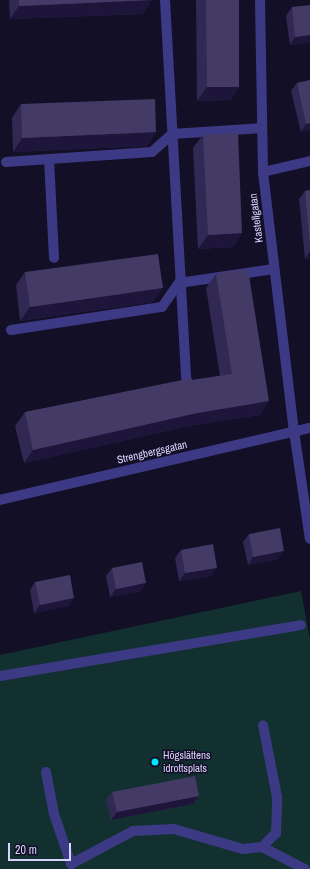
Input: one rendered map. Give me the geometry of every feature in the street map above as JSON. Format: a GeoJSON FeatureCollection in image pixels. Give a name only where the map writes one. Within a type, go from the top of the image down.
{"type":"FeatureCollection","features":[{"type":"Feature","properties":{"kind":"street"},"geometry":{"type":"LineString","coordinates":[[165,0],[179,283],[186,377]]}},
{"type":"Feature","properties":{"kind":"street","name":"Kastellgatan"},"geometry":{"type":"LineString","coordinates":[[260,0],[263,172],[294,432],[310,539]]}},
{"type":"Feature","properties":{"kind":"street"},"geometry":{"type":"LineString","coordinates":[[6,162],[152,152],[172,134],[262,128]]}},
{"type":"Feature","properties":{"kind":"street"},"geometry":{"type":"LineString","coordinates":[[49,159],[54,258]]}},
{"type":"Feature","properties":{"kind":"street"},"geometry":{"type":"LineString","coordinates":[[263,172],[310,160]]}},
{"type":"Feature","properties":{"kind":"street"},"geometry":{"type":"LineString","coordinates":[[11,330],[162,307],[179,283],[274,269]]}},
{"type":"Feature","properties":{"kind":"street","name":"Strengbergsgatan"},"geometry":{"type":"LineString","coordinates":[[0,500],[310,428]]}},
{"type":"Feature","properties":{"kind":"street"},"geometry":{"type":"LineString","coordinates":[[0,674],[301,625]]}},
{"type":"Feature","properties":{"kind":"street"},"geometry":{"type":"LineString","coordinates":[[262,847],[276,833],[277,797],[263,725]]}},
{"type":"Feature","properties":{"kind":"street"},"geometry":{"type":"LineString","coordinates":[[46,772],[54,814],[69,866],[133,831],[174,829],[243,849],[262,847],[305,869]]}},
{"type":"Feature","properties":{"kind":"green space","name":"Högslättens idrottsplats"},"geometry":{"type":"Polygon","coordinates":[[[301,591],[310,639],[310,869],[0,869],[0,655],[301,591]]]}},
{"type":"Feature","properties":{"kind":"building"},"geometry":{"type":"Polygon","coordinates":[[[19,0],[151,0],[19,6],[19,0]]]}},
{"type":"Feature","properties":{"kind":"building"},"geometry":{"type":"Polygon","coordinates":[[[206,0],[239,0],[239,87],[207,87],[206,0]]]}},
{"type":"Feature","properties":{"kind":"building"},"geometry":{"type":"Polygon","coordinates":[[[310,5],[310,35],[295,37],[292,7],[310,5]]]}},
{"type":"Feature","properties":{"kind":"building"},"geometry":{"type":"Polygon","coordinates":[[[310,80],[310,123],[306,124],[297,83],[310,80]]]}},
{"type":"Feature","properties":{"kind":"building"},"geometry":{"type":"Polygon","coordinates":[[[155,99],[156,132],[22,138],[21,104],[155,99]]]}},
{"type":"Feature","properties":{"kind":"building"},"geometry":{"type":"Polygon","coordinates":[[[238,133],[242,233],[208,235],[203,135],[238,133]]]}},
{"type":"Feature","properties":{"kind":"building"},"geometry":{"type":"Polygon","coordinates":[[[310,190],[310,244],[305,191],[310,190]]]}},
{"type":"Feature","properties":{"kind":"building"},"geometry":{"type":"Polygon","coordinates":[[[158,254],[163,288],[30,307],[25,272],[158,254]]]}},
{"type":"Feature","properties":{"kind":"building"},"geometry":{"type":"Polygon","coordinates":[[[248,269],[269,401],[197,413],[33,450],[25,412],[192,378],[192,380],[232,374],[216,274],[248,269]]]}},
{"type":"Feature","properties":{"kind":"building"},"geometry":{"type":"Polygon","coordinates":[[[280,528],[284,551],[253,557],[249,534],[280,528]]]}},
{"type":"Feature","properties":{"kind":"building"},"geometry":{"type":"Polygon","coordinates":[[[213,544],[217,568],[185,573],[181,550],[213,544]]]}},
{"type":"Feature","properties":{"kind":"building"},"geometry":{"type":"Polygon","coordinates":[[[142,562],[146,583],[116,589],[112,568],[142,562]]]}},
{"type":"Feature","properties":{"kind":"building"},"geometry":{"type":"Polygon","coordinates":[[[70,575],[74,598],[40,605],[35,582],[70,575]]]}},
{"type":"Feature","properties":{"kind":"building"},"geometry":{"type":"Polygon","coordinates":[[[195,776],[199,796],[117,812],[112,792],[195,776]]]}},
{"type":"Feature","properties":{"kind":"place","name":"Högslättens idrottsplats"},"geometry":{"type":"Point","coordinates":[155,762]}}]}
